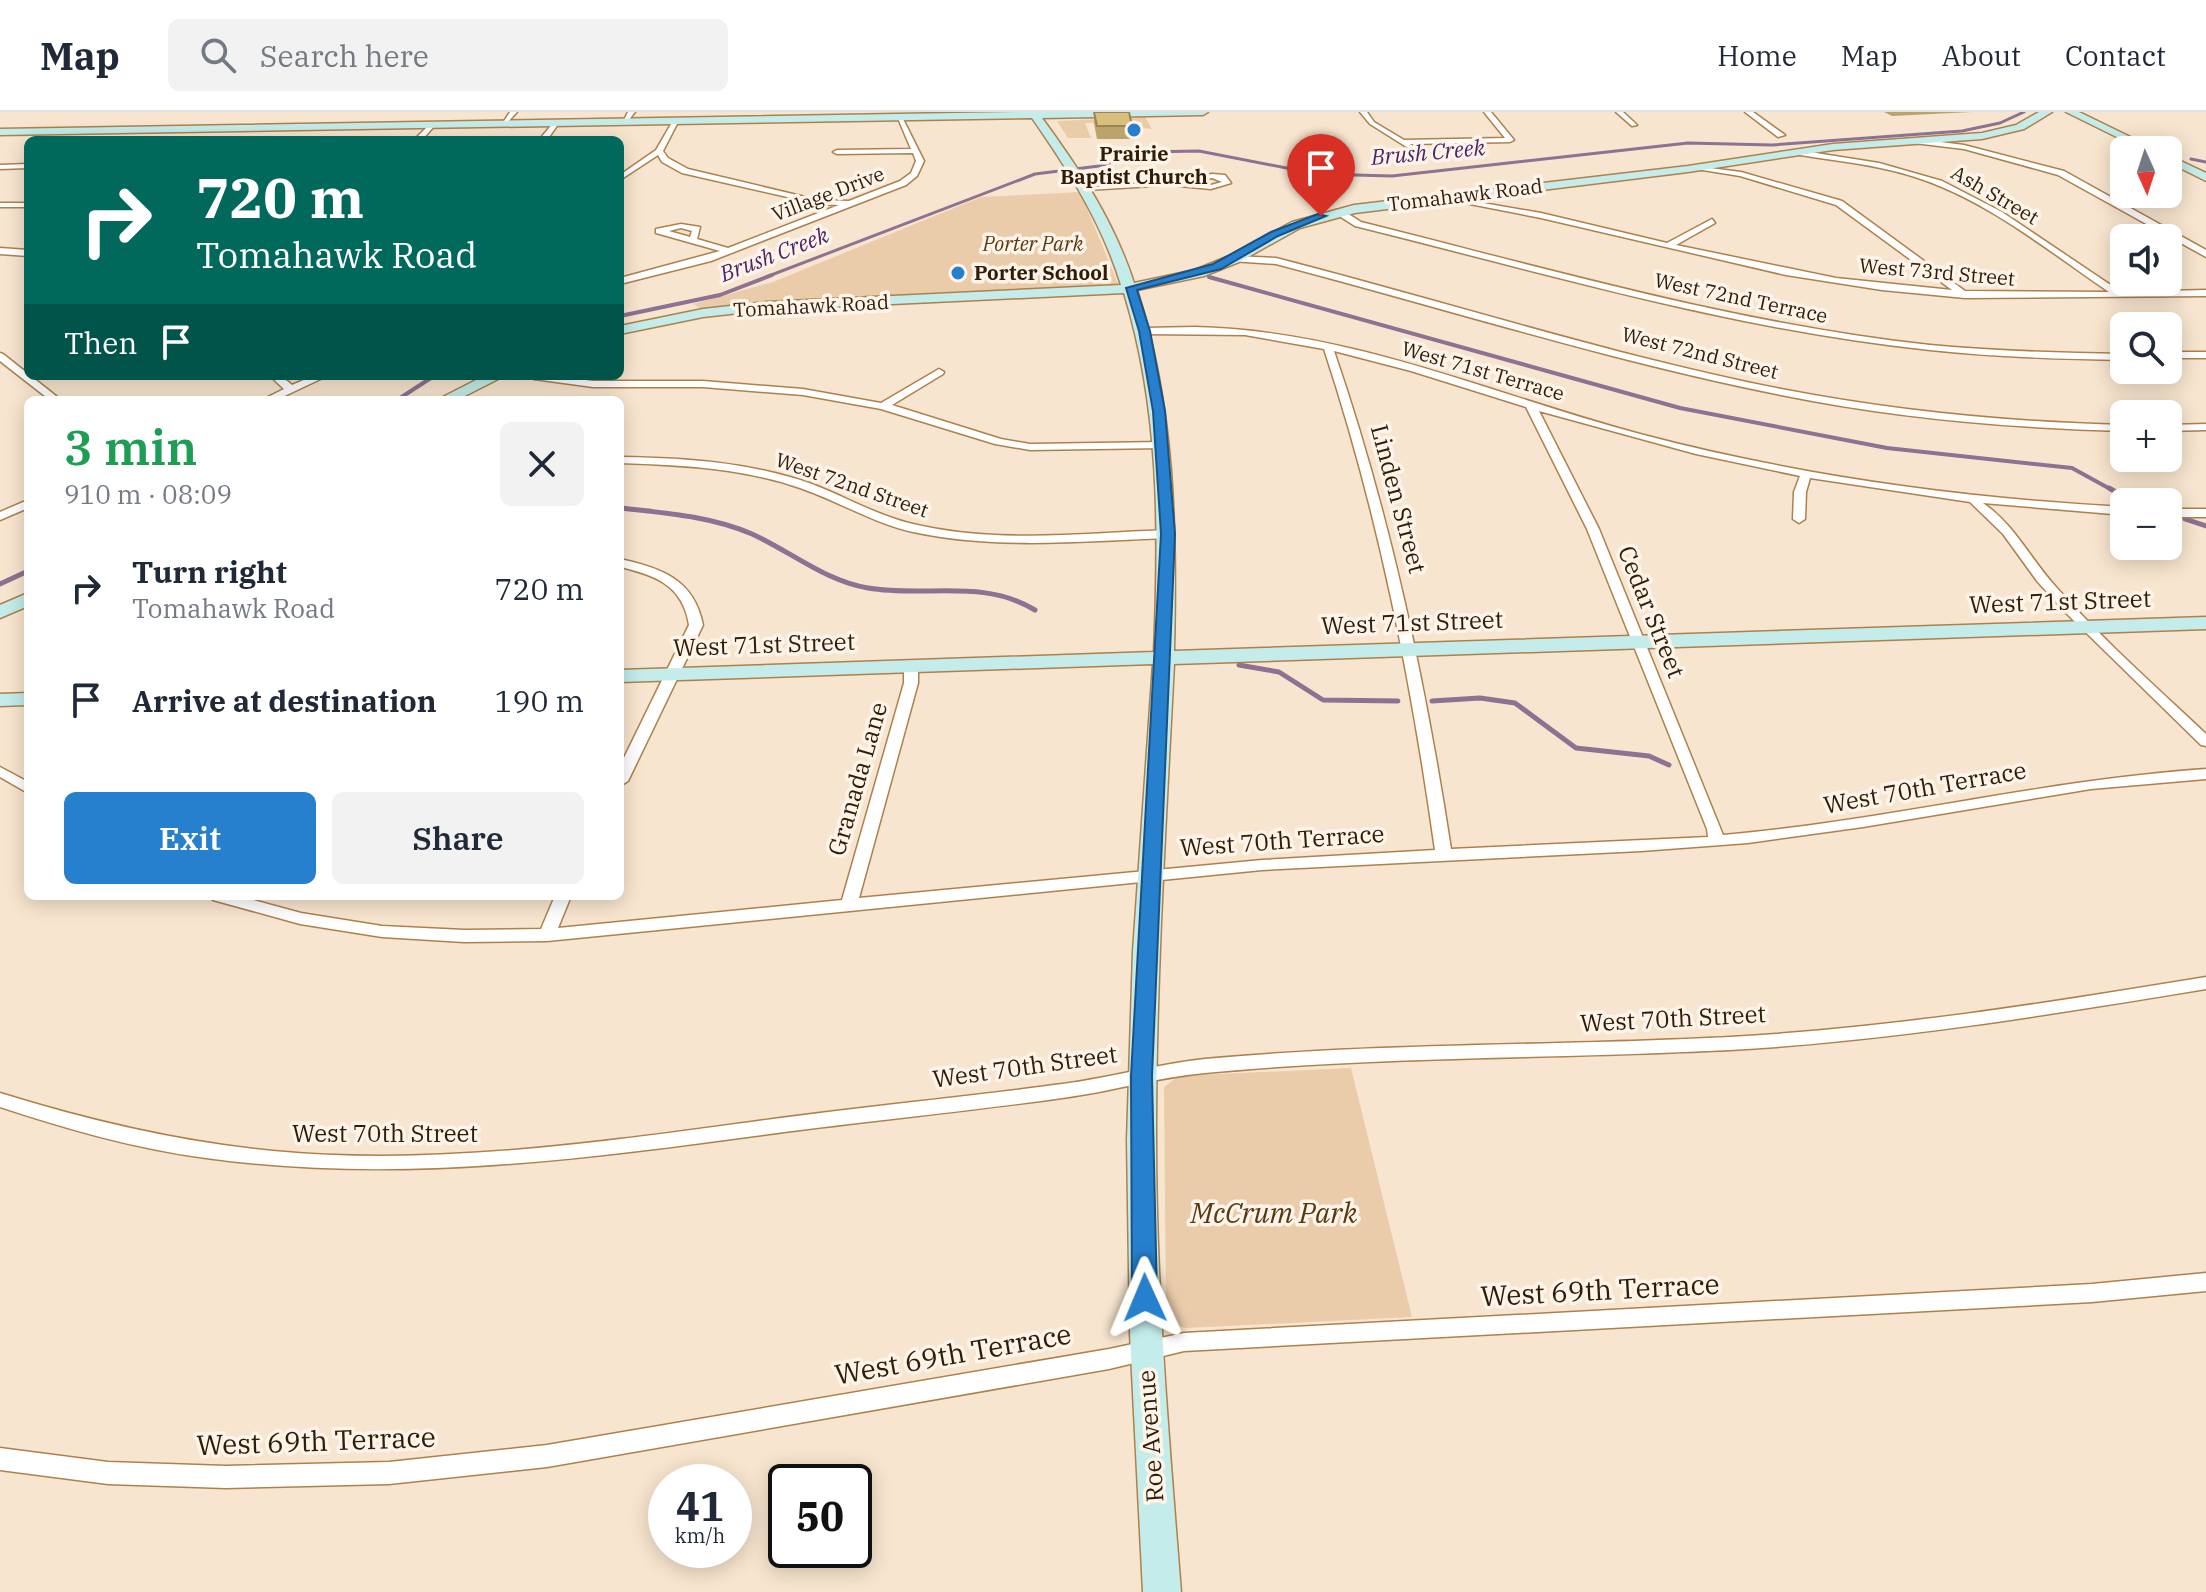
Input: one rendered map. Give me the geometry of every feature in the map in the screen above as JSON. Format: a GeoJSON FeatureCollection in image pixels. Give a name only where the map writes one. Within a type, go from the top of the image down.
{"type":"FeatureCollection","features":[{"type":"Feature","properties":{"kind":"main road"},"geometry":{"type":"LineString","coordinates":[[0,132],[556,123],[628,117],[676,120],[772,115],[899,117],[1203,112]]}},
{"type":"Feature","properties":{"kind":"main road","name":"Tomahawk Road"},"geometry":{"type":"LineString","coordinates":[[624,329],[703,313],[767,306],[1049,297],[1132,288],[1187,277],[1234,259],[1275,234],[1339,212],[1727,164],[1829,148],[1954,139],[2011,130],[2047,112]]}},
{"type":"Feature","properties":{"kind":"main road"},"geometry":{"type":"LineString","coordinates":[[2071,112],[2124,136]]}},
{"type":"Feature","properties":{"kind":"main road","name":"Roe Avenue"},"geometry":{"type":"LineString","coordinates":[[1034,114],[1078,175],[1132,288],[1145,331],[1163,445],[1168,534],[1164,657],[1142,1076],[1145,1351],[1162,1592]]}},
{"type":"Feature","properties":{"kind":"main road","name":"Tomahawk Road"},"geometry":{"type":"LineString","coordinates":[[2035,119],[2085,116]]}},
{"type":"Feature","properties":{"kind":"main road"},"geometry":{"type":"LineString","coordinates":[[2182,165],[2206,178]]}},
{"type":"Feature","properties":{"kind":"main road"},"geometry":{"type":"LineString","coordinates":[[454,396],[488,380]]}},
{"type":"Feature","properties":{"kind":"main road"},"geometry":{"type":"LineString","coordinates":[[0,612],[24,601]]}},
{"type":"Feature","properties":{"kind":"main road","name":"West 71st Street"},"geometry":{"type":"LineString","coordinates":[[624,676],[2206,623]]}},
{"type":"Feature","properties":{"kind":"main road"},"geometry":{"type":"LineString","coordinates":[[0,700],[24,699]]}},
{"type":"Feature","properties":{"kind":"street"},"geometry":{"type":"LineString","coordinates":[[504,123],[514,112]]}},
{"type":"Feature","properties":{"kind":"street"},"geometry":{"type":"LineString","coordinates":[[1363,112],[1372,123],[1421,154]]}},
{"type":"Feature","properties":{"kind":"street"},"geometry":{"type":"LineString","coordinates":[[1406,142],[1510,140],[1487,112]]}},
{"type":"Feature","properties":{"kind":"street"},"geometry":{"type":"LineString","coordinates":[[1619,112],[1634,125]]}},
{"type":"Feature","properties":{"kind":"street"},"geometry":{"type":"LineString","coordinates":[[1748,112],[1781,135]]}},
{"type":"Feature","properties":{"kind":"street"},"geometry":{"type":"LineString","coordinates":[[899,117],[917,151]]}},
{"type":"Feature","properties":{"kind":"street"},"geometry":{"type":"LineString","coordinates":[[624,176],[659,151],[676,120]]}},
{"type":"Feature","properties":{"kind":"street"},"geometry":{"type":"LineString","coordinates":[[546,136],[556,123]]}},
{"type":"Feature","properties":{"kind":"street"},"geometry":{"type":"LineString","coordinates":[[422,136],[433,124]]}},
{"type":"Feature","properties":{"kind":"street"},"geometry":{"type":"LineString","coordinates":[[1954,139],[1964,147]]}},
{"type":"Feature","properties":{"kind":"street"},"geometry":{"type":"LineString","coordinates":[[1917,141],[1964,147],[2038,165],[2072,178],[2206,254]]}},
{"type":"Feature","properties":{"kind":"street","name":"Ash Street"},"geometry":{"type":"LineString","coordinates":[[1829,148],[1839,157]]}},
{"type":"Feature","properties":{"kind":"street"},"geometry":{"type":"LineString","coordinates":[[659,151],[678,168]]}},
{"type":"Feature","properties":{"kind":"street","name":"Village Drive"},"geometry":{"type":"LineString","coordinates":[[624,280],[690,265],[855,203],[909,178],[920,161],[917,151],[837,152]]}},
{"type":"Feature","properties":{"kind":"street","name":"Ash Street"},"geometry":{"type":"LineString","coordinates":[[1797,152],[1839,157],[1928,179],[1960,191],[2110,289]]}},
{"type":"Feature","properties":{"kind":"street"},"geometry":{"type":"LineString","coordinates":[[1727,164],[1741,174]]}},
{"type":"Feature","properties":{"kind":"street"},"geometry":{"type":"LineString","coordinates":[[0,167],[24,166]]}},
{"type":"Feature","properties":{"kind":"street"},"geometry":{"type":"LineString","coordinates":[[632,171],[678,168],[818,202],[855,203]]}},
{"type":"Feature","properties":{"kind":"street"},"geometry":{"type":"LineString","coordinates":[[1694,168],[1741,174],[1806,191],[1847,207],[1966,295]]}},
{"type":"Feature","properties":{"kind":"street"},"geometry":{"type":"LineString","coordinates":[[1078,175],[1200,187],[1227,183],[1222,177],[1212,176],[1169,183]]}},
{"type":"Feature","properties":{"kind":"street"},"geometry":{"type":"LineString","coordinates":[[1481,193],[1480,200],[1490,205]]}},
{"type":"Feature","properties":{"kind":"street","name":"West 73rd Street"},"geometry":{"type":"LineString","coordinates":[[1443,198],[1490,205],[1811,277],[1966,295],[2110,295]]}},
{"type":"Feature","properties":{"kind":"street"},"geometry":{"type":"LineString","coordinates":[[818,202],[830,212]]}},
{"type":"Feature","properties":{"kind":"street"},"geometry":{"type":"LineString","coordinates":[[0,205],[24,205]]}},
{"type":"Feature","properties":{"kind":"street","name":"West 72nd Terrace"},"geometry":{"type":"LineString","coordinates":[[1339,212],[1358,224]]}},
{"type":"Feature","properties":{"kind":"street","name":"West 72nd Terrace"},"geometry":{"type":"LineString","coordinates":[[1307,221],[1358,224],[1797,330],[1976,353],[2110,357]]}},
{"type":"Feature","properties":{"kind":"street"},"geometry":{"type":"LineString","coordinates":[[1669,245],[1712,221]]}},
{"type":"Feature","properties":{"kind":"street"},"geometry":{"type":"LineString","coordinates":[[693,239],[729,251]]}},
{"type":"Feature","properties":{"kind":"street","name":"West 72nd Street"},"geometry":{"type":"LineString","coordinates":[[1255,248],[1276,261]]}},
{"type":"Feature","properties":{"kind":"street"},"geometry":{"type":"LineString","coordinates":[[0,251],[24,253]]}},
{"type":"Feature","properties":{"kind":"street","name":"West 72nd Street"},"geometry":{"type":"LineString","coordinates":[[1234,259],[1276,261],[1673,367],[1780,392],[1962,419],[2110,427]]}},
{"type":"Feature","properties":{"kind":"street"},"geometry":{"type":"LineString","coordinates":[[1934,293],[1947,283]]}},
{"type":"Feature","properties":{"kind":"street","name":"West 73rd Street"},"geometry":{"type":"LineString","coordinates":[[2182,294],[2206,293]]}},
{"type":"Feature","properties":{"kind":"street","name":"West 71st Terrace"},"geometry":{"type":"LineString","coordinates":[[1145,331],[1246,333],[1328,347],[1707,454],[1806,475],[1969,500],[2110,510]]}},
{"type":"Feature","properties":{"kind":"street","name":"Linden Street"},"geometry":{"type":"LineString","coordinates":[[1328,347],[1360,437],[1383,518],[1444,855]]}},
{"type":"Feature","properties":{"kind":"street"},"geometry":{"type":"LineString","coordinates":[[2182,355],[2206,355]]}},
{"type":"Feature","properties":{"kind":"street"},"geometry":{"type":"LineString","coordinates":[[0,356],[24,375]]}},
{"type":"Feature","properties":{"kind":"street"},"geometry":{"type":"LineString","coordinates":[[883,406],[939,372]]}},
{"type":"Feature","properties":{"kind":"street"},"geometry":{"type":"LineString","coordinates":[[31,380],[51,396]]}},
{"type":"Feature","properties":{"kind":"street"},"geometry":{"type":"LineString","coordinates":[[280,380],[290,389]]}},
{"type":"Feature","properties":{"kind":"street"},"geometry":{"type":"LineString","coordinates":[[275,396],[312,380]]}},
{"type":"Feature","properties":{"kind":"street"},"geometry":{"type":"LineString","coordinates":[[564,380],[593,384],[752,387],[883,406],[1012,445],[1066,449],[1163,445]]}},
{"type":"Feature","properties":{"kind":"street","name":"Cedar Street"},"geometry":{"type":"LineString","coordinates":[[1531,406],[1593,529],[1715,829],[1716,841]]}},
{"type":"Feature","properties":{"kind":"street"},"geometry":{"type":"LineString","coordinates":[[2182,428],[2206,427]]}},
{"type":"Feature","properties":{"kind":"street","name":"West 72nd Street"},"geometry":{"type":"LineString","coordinates":[[624,460],[692,463],[770,476],[833,496],[879,517],[946,534],[1008,538],[1168,534]]}},
{"type":"Feature","properties":{"kind":"street"},"geometry":{"type":"LineString","coordinates":[[1799,519],[1800,492],[1806,475]]}},
{"type":"Feature","properties":{"kind":"street"},"geometry":{"type":"LineString","coordinates":[[1969,500],[2002,521],[2030,565],[2088,627],[2206,742]]}},
{"type":"Feature","properties":{"kind":"street"},"geometry":{"type":"LineString","coordinates":[[2002,521],[2022,505]]}},
{"type":"Feature","properties":{"kind":"street"},"geometry":{"type":"LineString","coordinates":[[0,516],[24,506]]}},
{"type":"Feature","properties":{"kind":"street"},"geometry":{"type":"LineString","coordinates":[[2182,513],[2206,513]]}},
{"type":"Feature","properties":{"kind":"street"},"geometry":{"type":"LineString","coordinates":[[624,564],[663,576],[682,590],[691,602],[696,625],[624,773]]}},
{"type":"Feature","properties":{"kind":"street","name":"Granada Lane"},"geometry":{"type":"LineString","coordinates":[[849,905],[911,683],[911,665]]}},
{"type":"Feature","properties":{"kind":"street"},"geometry":{"type":"LineString","coordinates":[[0,771],[24,786]]}},
{"type":"Feature","properties":{"kind":"street","name":"West 70th Terrace"},"geometry":{"type":"LineString","coordinates":[[233,900],[300,919],[374,931],[487,938],[547,935],[1323,860],[1716,841],[1853,825],[2138,778],[2206,774]]}},
{"type":"Feature","properties":{"kind":"street"},"geometry":{"type":"LineString","coordinates":[[547,935],[561,900]]}},
{"type":"Feature","properties":{"kind":"street","name":"West 70th Street"},"geometry":{"type":"LineString","coordinates":[[0,1100],[75,1125],[207,1152],[291,1161],[375,1164],[481,1161],[581,1152],[1108,1084],[1200,1066],[1865,1034],[1965,1023],[2206,983]]}},
{"type":"Feature","properties":{"kind":"street","name":"West 69th Terrace"},"geometry":{"type":"LineString","coordinates":[[0,1459],[108,1473],[226,1477],[389,1473],[547,1456],[1184,1342],[2092,1293],[2206,1282]]}},
{"type":"Feature","properties":{"kind":"green space"},"geometry":{"type":"Polygon","coordinates":[[[1145,117],[1152,129],[1143,128],[1142,122],[1116,119],[1116,123],[1085,123],[1091,138],[1068,138],[1057,121],[1145,117]]]}},
{"type":"Feature","properties":{"kind":"green space","name":"Porter Park"},"geometry":{"type":"Polygon","coordinates":[[[1080,192],[1119,286],[1015,294],[755,304],[703,310],[693,304],[773,282],[981,197],[1080,192]]]}},
{"type":"Feature","properties":{"kind":"green space","name":"McCrum Park"},"geometry":{"type":"Polygon","coordinates":[[[1351,1068],[1412,1317],[1185,1328],[1170,1323],[1166,1309],[1164,1087],[1176,1078],[1196,1075],[1351,1068]]]}},
{"type":"Feature","properties":{"kind":"building"},"geometry":{"type":"Polygon","coordinates":[[[1094,112],[1129,112],[1132,126],[1097,126],[1094,112]]]}},
{"type":"Feature","properties":{"kind":"waterway","name":"Brush Creek"},"geometry":{"type":"LineString","coordinates":[[766,277],[1035,174],[1099,166],[1146,152],[1199,151],[1317,174],[1392,176],[1688,143],[1772,145],[1962,131],[2000,123],[2024,112]]}},
{"type":"Feature","properties":{"kind":"waterway"},"geometry":{"type":"LineString","coordinates":[[2191,159],[2206,162]]}},
{"type":"Feature","properties":{"kind":"waterway","name":"Brush Creek"},"geometry":{"type":"LineString","coordinates":[[624,315],[720,295],[772,275]]}},
{"type":"Feature","properties":{"kind":"waterway"},"geometry":{"type":"LineString","coordinates":[[1209,277],[1680,408],[1887,448],[2072,468],[2110,489]]}},
{"type":"Feature","properties":{"kind":"waterway","name":"Brush Creek"},"geometry":{"type":"LineString","coordinates":[[403,396],[428,380]]}},
{"type":"Feature","properties":{"kind":"waterway"},"geometry":{"type":"LineString","coordinates":[[624,508],[687,516],[736,528],[837,579],[868,588],[995,594],[1035,610]]}},
{"type":"Feature","properties":{"kind":"waterway"},"geometry":{"type":"LineString","coordinates":[[2185,519],[2206,526]]}},
{"type":"Feature","properties":{"kind":"waterway","name":"Brush Creek"},"geometry":{"type":"LineString","coordinates":[[0,584],[24,573]]}},
{"type":"Feature","properties":{"kind":"waterway"},"geometry":{"type":"LineString","coordinates":[[1239,665],[1279,672],[1323,700],[1398,701]]}},
{"type":"Feature","properties":{"kind":"waterway"},"geometry":{"type":"LineString","coordinates":[[1432,701],[1480,698],[1515,703],[1576,748],[1649,756],[1669,765]]}},
{"type":"Feature","properties":{"kind":"place","name":"Prairie Baptist Church"},"geometry":{"type":"Point","coordinates":[1134,130]}},
{"type":"Feature","properties":{"kind":"place","name":"Porter School"},"geometry":{"type":"Point","coordinates":[958,273]}},
{"type":"Feature","properties":{"kind":"route"},"geometry":{"type":"LineString","coordinates":[[1145,1298],[1142,1076],[1168,534],[1159,411],[1145,331],[1132,288],[1187,277],[1217,267],[1246,254],[1275,234],[1321,216]]}}]}
